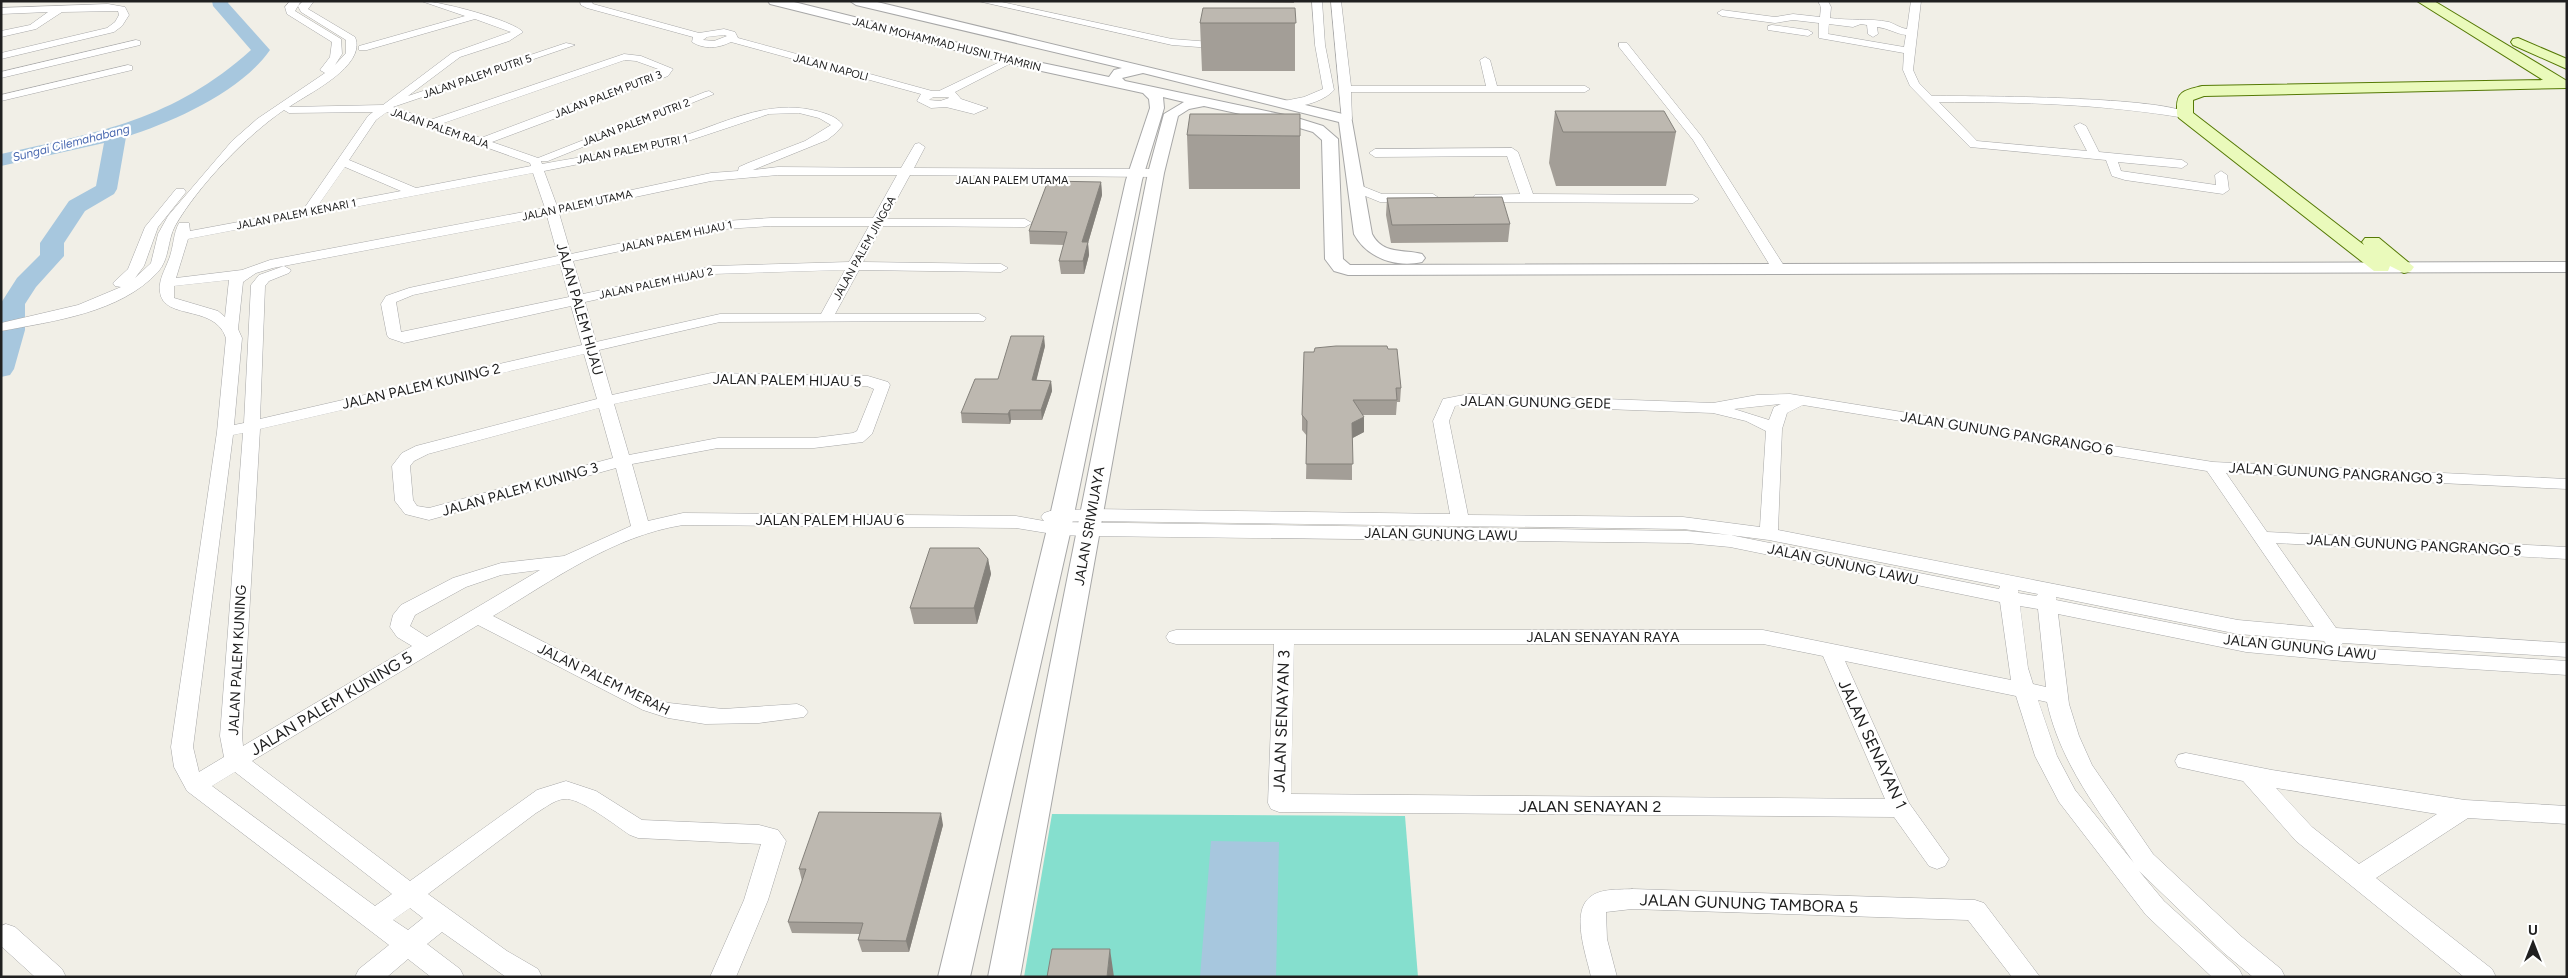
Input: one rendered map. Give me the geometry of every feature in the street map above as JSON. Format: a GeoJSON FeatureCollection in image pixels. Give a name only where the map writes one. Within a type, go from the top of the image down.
{"type":"FeatureCollection","features":[{"type":"Feature","properties":{"kind":"main road"},"geometry":{"type":"LineString","coordinates":[[2424,1],[2566,86]]}},
{"type":"Feature","properties":{"kind":"main road"},"geometry":{"type":"LineString","coordinates":[[2450,1],[2514,40],[2567,65]]}},
{"type":"Feature","properties":{"kind":"main road"},"geometry":{"type":"LineString","coordinates":[[2514,40],[2566,86]]}},
{"type":"Feature","properties":{"kind":"main road"},"geometry":{"type":"LineString","coordinates":[[2185,109],[2566,86]]}},
{"type":"Feature","properties":{"kind":"main road"},"geometry":{"type":"LineString","coordinates":[[2185,109],[2363,253],[2404,267]]}},
{"type":"Feature","properties":{"kind":"main road"},"geometry":{"type":"LineString","coordinates":[[2185,109],[2203,115],[2384,260]]}},
{"type":"Feature","properties":{"kind":"street"},"geometry":{"type":"LineString","coordinates":[[1,327],[88,299],[127,279],[137,269],[142,260],[147,234],[157,218],[221,145],[244,124],[332,64],[337,54],[337,41],[321,29],[305,24],[290,12],[290,7],[296,1]]}},
{"type":"Feature","properties":{"kind":"street"},"geometry":{"type":"LineString","coordinates":[[1,320],[43,315],[98,303],[144,279],[156,267],[161,257],[166,231],[175,216],[236,144],[258,124],[345,63],[351,53],[350,38],[333,26],[317,21],[304,10],[303,6],[309,1]]}},
{"type":"Feature","properties":{"kind":"street"},"geometry":{"type":"LineString","coordinates":[[231,329],[213,314],[171,303],[166,298],[167,283],[179,250],[180,236],[186,222],[247,146],[289,110],[346,70],[363,48],[364,42],[353,28],[326,18],[315,8],[318,1]]}},
{"type":"Feature","properties":{"kind":"street"},"geometry":{"type":"LineString","coordinates":[[308,212],[372,118],[456,55],[505,39],[518,32],[512,28],[426,1]]}},
{"type":"Feature","properties":{"kind":"street","name":"JALAN NAPOLI"},"geometry":{"type":"LineString","coordinates":[[586,1],[584,3],[590,6],[703,35]]}},
{"type":"Feature","properties":{"kind":"street","name":"JALAN NAPOLI"},"geometry":{"type":"LineString","coordinates":[[594,1],[703,35]]}},
{"type":"Feature","properties":{"kind":"street","name":"JALAN MOHAMMAD HUSNI THAMRIN"},"geometry":{"type":"LineString","coordinates":[[774,1],[1018,62],[1289,120],[1318,129],[1330,140],[1334,259],[1341,268],[1358,271]]}},
{"type":"Feature","properties":{"kind":"street"},"geometry":{"type":"LineString","coordinates":[[795,7],[819,6],[831,1]]}},
{"type":"Feature","properties":{"kind":"street"},"geometry":{"type":"LineString","coordinates":[[983,1],[1172,42],[1232,46]]}},
{"type":"Feature","properties":{"kind":"street"},"geometry":{"type":"LineString","coordinates":[[1283,104],[1320,97],[1329,90],[1320,45],[1317,1]]}},
{"type":"Feature","properties":{"kind":"street"},"geometry":{"type":"LineString","coordinates":[[1336,1],[1346,89],[1346,118],[1363,234],[1371,248],[1381,254],[1422,259],[1776,263],[2384,260],[2567,253]]}},
{"type":"Feature","properties":{"kind":"street"},"geometry":{"type":"LineString","coordinates":[[1823,1],[1826,6],[1824,20],[1813,34],[1813,42],[1846,50]]}},
{"type":"Feature","properties":{"kind":"street"},"geometry":{"type":"LineString","coordinates":[[1916,1],[1908,51],[1910,77],[1974,144],[2182,164]]}},
{"type":"Feature","properties":{"kind":"street"},"geometry":{"type":"LineString","coordinates":[[1923,1],[1928,1]]}},
{"type":"Feature","properties":{"kind":"street"},"geometry":{"type":"LineString","coordinates":[[829,16],[831,9],[834,7],[859,2]]}},
{"type":"Feature","properties":{"kind":"street","name":"JALAN MOHAMMAD HUSNI THAMRIN"},"geometry":{"type":"LineString","coordinates":[[859,2],[1346,118]]}},
{"type":"Feature","properties":{"kind":"street"},"geometry":{"type":"LineString","coordinates":[[1,11],[108,7],[122,9],[124,15],[118,24],[110,30],[1,56]]}},
{"type":"Feature","properties":{"kind":"street"},"geometry":{"type":"LineString","coordinates":[[1908,51],[1726,21],[1720,18],[1721,8],[1775,20],[1790,17],[1852,24],[1862,21],[1873,29],[1888,25],[1898,31],[1912,33]]}},
{"type":"Feature","properties":{"kind":"street"},"geometry":{"type":"LineString","coordinates":[[1,34],[36,26],[59,9]]}},
{"type":"Feature","properties":{"kind":"street"},"geometry":{"type":"LineString","coordinates":[[363,48],[476,16]]}},
{"type":"Feature","properties":{"kind":"street","name":"JALAN NAPOLI"},"geometry":{"type":"LineString","coordinates":[[703,35],[696,40],[701,44],[727,41],[943,97],[1018,62]]}},
{"type":"Feature","properties":{"kind":"street"},"geometry":{"type":"LineString","coordinates":[[1,76],[136,43]]}},
{"type":"Feature","properties":{"kind":"street","name":"JALAN PALEM PUTRI 5"},"geometry":{"type":"LineString","coordinates":[[385,108],[570,45]]}},
{"type":"Feature","properties":{"kind":"street"},"geometry":{"type":"LineString","coordinates":[[1623,45],[1698,139],[1776,263]]}},
{"type":"Feature","properties":{"kind":"street","name":"JALAN PALEM PUTRI 3"},"geometry":{"type":"LineString","coordinates":[[430,124],[624,58],[637,58],[668,69],[664,74],[480,142]]}},
{"type":"Feature","properties":{"kind":"street"},"geometry":{"type":"LineString","coordinates":[[1486,60],[1493,90]]}},
{"type":"Feature","properties":{"kind":"street"},"geometry":{"type":"LineString","coordinates":[[1085,77],[1100,75],[1110,71],[1111,66],[1108,62]]}},
{"type":"Feature","properties":{"kind":"street"},"geometry":{"type":"LineString","coordinates":[[440,66],[478,76]]}},
{"type":"Feature","properties":{"kind":"street"},"geometry":{"type":"LineString","coordinates":[[4,94],[128,68]]}},
{"type":"Feature","properties":{"kind":"street"},"geometry":{"type":"LineString","coordinates":[[1120,84],[1115,78],[1119,73],[1143,69]]}},
{"type":"Feature","properties":{"kind":"street"},"geometry":{"type":"LineString","coordinates":[[1346,89],[1586,90]]}},
{"type":"Feature","properties":{"kind":"street","name":"JALAN SRIWIJAYA"},"geometry":{"type":"LineString","coordinates":[[954,977],[1138,177],[1157,108],[1156,98],[1147,90]]}},
{"type":"Feature","properties":{"kind":"street","name":"JALAN PALEM PUTRI 2"},"geometry":{"type":"LineString","coordinates":[[536,164],[709,94]]}},
{"type":"Feature","properties":{"kind":"street"},"geometry":{"type":"LineString","coordinates":[[1930,99],[2078,100],[2185,109]]}},
{"type":"Feature","properties":{"kind":"street","name":"JALAN SRIWIJAYA"},"geometry":{"type":"LineString","coordinates":[[1004,977],[1101,523],[1138,177],[1171,114],[1184,106],[1206,102]]}},
{"type":"Feature","properties":{"kind":"street","name":"JALAN PALEM RAJA"},"geometry":{"type":"LineString","coordinates":[[289,110],[385,108],[536,164]]}},
{"type":"Feature","properties":{"kind":"street","name":"JALAN PALEM PUTRI 1"},"geometry":{"type":"LineString","coordinates":[[536,164],[675,142],[777,109],[799,110],[823,116],[834,121],[837,125],[832,132],[784,154],[754,163],[739,173]]}},
{"type":"Feature","properties":{"kind":"street"},"geometry":{"type":"LineString","coordinates":[[372,118],[401,115]]}},
{"type":"Feature","properties":{"kind":"street"},"geometry":{"type":"LineString","coordinates":[[628,126],[675,142]]}},
{"type":"Feature","properties":{"kind":"street"},"geometry":{"type":"LineString","coordinates":[[2080,126],[2094,156]]}},
{"type":"Feature","properties":{"kind":"street"},"geometry":{"type":"LineString","coordinates":[[904,175],[919,147]]}},
{"type":"Feature","properties":{"kind":"street"},"geometry":{"type":"LineString","coordinates":[[1375,153],[1512,152],[1528,199]]}},
{"type":"Feature","properties":{"kind":"street"},"geometry":{"type":"LineString","coordinates":[[778,171],[785,161],[784,154]]}},
{"type":"Feature","properties":{"kind":"street"},"geometry":{"type":"LineString","coordinates":[[2111,157],[2116,173],[2142,178],[2223,190],[2221,175]]}},
{"type":"Feature","properties":{"kind":"street"},"geometry":{"type":"LineString","coordinates":[[2136,160],[2142,178]]}},
{"type":"Feature","properties":{"kind":"street"},"geometry":{"type":"LineString","coordinates":[[342,161],[412,191]]}},
{"type":"Feature","properties":{"kind":"street"},"geometry":{"type":"LineString","coordinates":[[536,164],[553,214]]}},
{"type":"Feature","properties":{"kind":"street","name":"JALAN PALEM KENARI 1"},"geometry":{"type":"LineString","coordinates":[[180,236],[412,191],[536,164]]}},
{"type":"Feature","properties":{"kind":"street","name":"JALAN PALEM UTAMA"},"geometry":{"type":"LineString","coordinates":[[250,276],[273,274],[288,269],[739,173],[778,171],[904,175],[1138,177]]}},
{"type":"Feature","properties":{"kind":"street","name":"JALAN PALEM UTAMA"},"geometry":{"type":"LineString","coordinates":[[553,214],[740,179],[904,175]]}},
{"type":"Feature","properties":{"kind":"street","name":"JALAN PALEM JINGGA"},"geometry":{"type":"LineString","coordinates":[[826,317],[904,175]]}},
{"type":"Feature","properties":{"kind":"street"},"geometry":{"type":"LineString","coordinates":[[1357,188],[1380,198],[1449,198]]}},
{"type":"Feature","properties":{"kind":"street"},"geometry":{"type":"LineString","coordinates":[[1469,198],[1693,199]]}},
{"type":"Feature","properties":{"kind":"street","name":"JALAN PALEM HIJAU"},"geometry":{"type":"LineString","coordinates":[[553,214],[641,528]]}},
{"type":"Feature","properties":{"kind":"street","name":"JALAN PALEM HIJAU 1"},"geometry":{"type":"LineString","coordinates":[[578,301],[404,338],[394,335],[388,304],[398,295],[733,224],[1025,223]]}},
{"type":"Feature","properties":{"kind":"street"},"geometry":{"type":"LineString","coordinates":[[1358,271],[2363,253]]}},
{"type":"Feature","properties":{"kind":"street"},"geometry":{"type":"LineString","coordinates":[[1358,271],[1381,254]]}},
{"type":"Feature","properties":{"kind":"street","name":"JALAN PALEM HIJAU 2"},"geometry":{"type":"LineString","coordinates":[[578,301],[713,270],[854,266],[1001,268]]}},
{"type":"Feature","properties":{"kind":"street"},"geometry":{"type":"LineString","coordinates":[[2404,267],[2567,267]]}},
{"type":"Feature","properties":{"kind":"street"},"geometry":{"type":"LineString","coordinates":[[167,283],[250,276]]}},
{"type":"Feature","properties":{"kind":"street"},"geometry":{"type":"LineString","coordinates":[[250,276],[236,280],[231,329],[234,338],[225,432],[182,747],[185,767],[195,785],[451,977]]}},
{"type":"Feature","properties":{"kind":"street","name":"JALAN PALEM KUNING"},"geometry":{"type":"LineString","coordinates":[[235,760],[231,736],[252,424],[250,276]]}},
{"type":"Feature","properties":{"kind":"street","name":"JALAN PALEM KUNING 2"},"geometry":{"type":"LineString","coordinates":[[225,432],[252,424],[720,318],[979,318]]}},
{"type":"Feature","properties":{"kind":"street","name":"JALAN PALEM HIJAU 5"},"geometry":{"type":"LineString","coordinates":[[606,401],[711,378],[868,381],[882,385],[877,407],[864,434],[857,438],[814,443],[718,443],[622,461]]}},
{"type":"Feature","properties":{"kind":"street","name":"JALAN GUNUNG PANGRANGO 6"},"geometry":{"type":"LineString","coordinates":[[1713,408],[1760,398],[1780,397],[2213,467]]}},
{"type":"Feature","properties":{"kind":"street","name":"JALAN GUNUNG GEDE"},"geometry":{"type":"LineString","coordinates":[[1460,519],[1441,421],[1449,402],[1469,399],[1713,408]]}},
{"type":"Feature","properties":{"kind":"street"},"geometry":{"type":"LineString","coordinates":[[1769,534],[1774,429],[1780,410],[1801,400]]}},
{"type":"Feature","properties":{"kind":"street","name":"JALAN PALEM KUNING 3"},"geometry":{"type":"LineString","coordinates":[[606,401],[422,450],[408,457],[401,466],[404,501],[410,510],[429,514],[622,461]]}},
{"type":"Feature","properties":{"kind":"street"},"geometry":{"type":"LineString","coordinates":[[1713,408],[1752,418],[1774,429]]}},
{"type":"Feature","properties":{"kind":"street","name":"JALAN GUNUNG PANGRANGO 3"},"geometry":{"type":"LineString","coordinates":[[2213,467],[2567,484]]}},
{"type":"Feature","properties":{"kind":"street","name":"JALAN GUNUNG PANGRANGO 3"},"geometry":{"type":"LineString","coordinates":[[2213,467],[2343,654]]}},
{"type":"Feature","properties":{"kind":"street","name":"JALAN PALEM HIJAU 6"},"geometry":{"type":"LineString","coordinates":[[641,528],[664,521],[684,519],[1101,523]]}},
{"type":"Feature","properties":{"kind":"street","name":"JALAN GUNUNG LAWU"},"geometry":{"type":"LineString","coordinates":[[1101,523],[1460,519],[1683,523],[1769,534],[2246,644],[2343,654],[2567,668]]}},
{"type":"Feature","properties":{"kind":"street","name":"JALAN GUNUNG LAWU"},"geometry":{"type":"LineString","coordinates":[[1101,523],[1687,537],[1730,541],[2008,589]]}},
{"type":"Feature","properties":{"kind":"street","name":"JALAN PALEM KUNING 5"},"geometry":{"type":"LineString","coordinates":[[195,785],[568,562],[605,542],[641,528]]}},
{"type":"Feature","properties":{"kind":"street","name":"JALAN GUNUNG PANGRANGO 5"},"geometry":{"type":"LineString","coordinates":[[2262,537],[2567,553]]}},
{"type":"Feature","properties":{"kind":"street","name":"JALAN PALEM KUNING 5"},"geometry":{"type":"LineString","coordinates":[[428,646],[404,632],[400,626],[402,615],[408,610],[455,584],[486,573],[568,562]]}},
{"type":"Feature","properties":{"kind":"street"},"geometry":{"type":"LineString","coordinates":[[2008,589],[2018,668],[2046,756],[2067,796],[2155,908],[2230,977]]}},
{"type":"Feature","properties":{"kind":"street"},"geometry":{"type":"LineString","coordinates":[[2046,597],[2058,697],[2068,736],[2083,769],[2145,861],[2179,896],[2272,977]]}},
{"type":"Feature","properties":{"kind":"street","name":"JALAN GUNUNG LAWU"},"geometry":{"type":"LineString","coordinates":[[2046,597],[2238,627],[2331,636],[2567,650]]}},
{"type":"Feature","properties":{"kind":"street","name":"JALAN PALEM MERAH"},"geometry":{"type":"LineString","coordinates":[[477,616],[650,705],[676,714],[698,717],[797,712]]}},
{"type":"Feature","properties":{"kind":"street","name":"JALAN SENAYAN RAYA"},"geometry":{"type":"LineString","coordinates":[[1176,637],[1763,637],[2025,692],[2058,697]]}},
{"type":"Feature","properties":{"kind":"street","name":"JALAN SENAYAN 3"},"geometry":{"type":"LineString","coordinates":[[1279,803],[1284,638]]}},
{"type":"Feature","properties":{"kind":"street","name":"JALAN SENAYAN 1"},"geometry":{"type":"LineString","coordinates":[[1831,652],[1900,808],[1937,859]]}},
{"type":"Feature","properties":{"kind":"street"},"geometry":{"type":"LineString","coordinates":[[235,760],[441,918],[498,959],[529,977]]}},
{"type":"Feature","properties":{"kind":"street"},"geometry":{"type":"LineString","coordinates":[[2186,761],[2250,774],[2465,809],[2567,815]]}},
{"type":"Feature","properties":{"kind":"street"},"geometry":{"type":"LineString","coordinates":[[2250,774],[2304,834],[2356,878],[2483,977]]}},
{"type":"Feature","properties":{"kind":"street"},"geometry":{"type":"LineString","coordinates":[[376,919],[528,807],[545,796],[566,790],[588,797],[638,829],[759,834],[770,837],[774,841],[756,900],[723,977]]}},
{"type":"Feature","properties":{"kind":"street","name":"JALAN SENAYAN 2"},"geometry":{"type":"LineString","coordinates":[[1279,803],[1900,808]]}},
{"type":"Feature","properties":{"kind":"street"},"geometry":{"type":"LineString","coordinates":[[2356,878],[2438,824],[2465,809]]}},
{"type":"Feature","properties":{"kind":"street"},"geometry":{"type":"LineString","coordinates":[[2086,821],[2116,820]]}},
{"type":"Feature","properties":{"kind":"street","name":"JALAN GUNUNG TAMBORA 5"},"geometry":{"type":"LineString","coordinates":[[1604,977],[1592,923],[1597,905],[1604,902],[1682,900],[1975,910],[2027,977]]}},
{"type":"Feature","properties":{"kind":"street"},"geometry":{"type":"LineString","coordinates":[[368,977],[441,918]]}},
{"type":"Feature","properties":{"kind":"street"},"geometry":{"type":"LineString","coordinates":[[6,935],[53,977]]}},
{"type":"Feature","properties":{"kind":"shaded area"},"geometry":{"type":"Polygon","coordinates":[[[1052,814],[1405,816],[1418,977],[1024,977],[1052,814]]]}},
{"type":"Feature","properties":{"kind":"shaded area"},"geometry":{"type":"Polygon","coordinates":[[[1211,841],[1279,842],[1276,977],[1200,977],[1211,841]]]}},
{"type":"Feature","properties":{"kind":"building"},"geometry":{"type":"Polygon","coordinates":[[[1203,8],[1295,8],[1296,23],[1200,23],[1203,8]]]}},
{"type":"Feature","properties":{"kind":"building"},"geometry":{"type":"Polygon","coordinates":[[[1555,111],[1664,111],[1676,132],[1563,132],[1555,111]]]}},
{"type":"Feature","properties":{"kind":"building"},"geometry":{"type":"Polygon","coordinates":[[[1190,114],[1300,114],[1300,136],[1187,135],[1190,114]]]}},
{"type":"Feature","properties":{"kind":"building"},"geometry":{"type":"Polygon","coordinates":[[[1048,181],[1101,182],[1082,242],[1088,242],[1083,261],[1059,261],[1067,232],[1029,231],[1048,181]]]}},
{"type":"Feature","properties":{"kind":"building"},"geometry":{"type":"Polygon","coordinates":[[[1502,197],[1510,224],[1392,225],[1387,198],[1502,197]]]}},
{"type":"Feature","properties":{"kind":"building"},"geometry":{"type":"Polygon","coordinates":[[[1011,336],[1044,336],[1032,380],[1051,381],[1041,410],[1010,410],[1008,414],[961,413],[975,379],[998,379],[1011,336]]]}},
{"type":"Feature","properties":{"kind":"building"},"geometry":{"type":"Polygon","coordinates":[[[1387,346],[1388,349],[1397,349],[1401,388],[1396,388],[1397,400],[1353,400],[1364,417],[1352,423],[1353,464],[1306,464],[1307,421],[1302,415],[1304,352],[1314,352],[1315,348],[1387,346]]]}},
{"type":"Feature","properties":{"kind":"building"},"geometry":{"type":"Polygon","coordinates":[[[930,548],[979,548],[988,559],[974,608],[910,608],[930,548]]]}},
{"type":"Feature","properties":{"kind":"building"},"geometry":{"type":"Polygon","coordinates":[[[819,812],[941,813],[906,941],[858,940],[863,923],[788,922],[806,869],[799,869],[819,812]]]}},
{"type":"Feature","properties":{"kind":"building"},"geometry":{"type":"Polygon","coordinates":[[[1052,949],[1110,949],[1107,977],[1047,977],[1052,949]]]}},
{"type":"Feature","properties":{"kind":"waterway","name":"Sungai Cilemahabang"},"geometry":{"type":"LineString","coordinates":[[1,160],[107,136],[140,126],[172,113],[203,97],[233,76],[261,50],[219,3],[221,1]]}},
{"type":"Feature","properties":{"kind":"waterway"},"geometry":{"type":"LineString","coordinates":[[1,369],[12,330],[13,304],[26,283],[52,256],[52,243],[77,206],[106,189],[116,134]]}}]}
